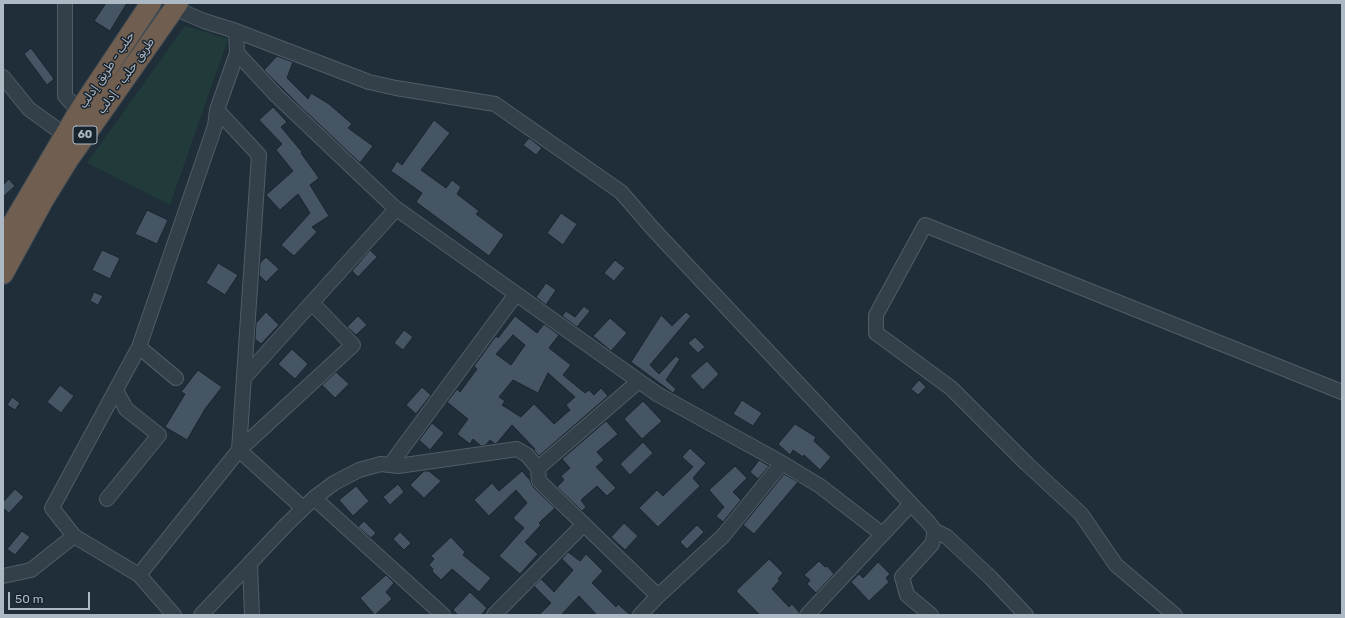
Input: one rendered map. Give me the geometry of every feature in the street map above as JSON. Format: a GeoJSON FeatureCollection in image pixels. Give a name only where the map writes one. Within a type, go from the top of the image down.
{"type":"FeatureCollection","features":[{"type":"Feature","properties":{"kind":"highway","name":"حلب - طريق إدلب"},"geometry":{"type":"LineString","coordinates":[[4,236],[79,110],[151,3]]}},
{"type":"Feature","properties":{"kind":"highway","name":"طريق حلب - إدلب"},"geometry":{"type":"LineString","coordinates":[[3,274],[44,199],[68,160],[176,5]]}},
{"type":"Feature","properties":{"kind":"street"},"geometry":{"type":"LineString","coordinates":[[65,3],[65,96],[79,110]]}},
{"type":"Feature","properties":{"kind":"street"},"geometry":{"type":"LineString","coordinates":[[176,5],[204,22],[236,31],[369,82],[396,88],[495,104],[615,187],[935,531],[947,537],[990,577],[1026,615]]}},
{"type":"Feature","properties":{"kind":"street"},"geometry":{"type":"LineString","coordinates":[[174,615],[139,575],[74,536],[52,508],[138,347],[215,126],[217,110],[237,54],[236,31]]}},
{"type":"Feature","properties":{"kind":"street"},"geometry":{"type":"LineString","coordinates":[[237,54],[276,95],[396,209],[657,394],[782,462],[820,486],[882,534]]}},
{"type":"Feature","properties":{"kind":"street"},"geometry":{"type":"LineString","coordinates":[[3,77],[29,109],[65,135]]}},
{"type":"Feature","properties":{"kind":"street"},"geometry":{"type":"LineString","coordinates":[[217,110],[259,155],[239,450]]}},
{"type":"Feature","properties":{"kind":"street"},"geometry":{"type":"LineString","coordinates":[[244,378],[396,209]]}},
{"type":"Feature","properties":{"kind":"street"},"geometry":{"type":"LineString","coordinates":[[1175,615],[1116,565],[1081,514],[1027,464],[951,388],[876,333],[876,315],[925,225],[1342,392]]}},
{"type":"Feature","properties":{"kind":"street"},"geometry":{"type":"LineString","coordinates":[[390,465],[516,294]]}},
{"type":"Feature","properties":{"kind":"street"},"geometry":{"type":"LineString","coordinates":[[139,575],[239,450],[353,345],[312,303]]}},
{"type":"Feature","properties":{"kind":"street"},"geometry":{"type":"LineString","coordinates":[[138,347],[176,378]]}},
{"type":"Feature","properties":{"kind":"street"},"geometry":{"type":"LineString","coordinates":[[538,468],[639,381]]}},
{"type":"Feature","properties":{"kind":"street"},"geometry":{"type":"LineString","coordinates":[[107,499],[159,435],[126,409],[116,390]]}},
{"type":"Feature","properties":{"kind":"street"},"geometry":{"type":"LineString","coordinates":[[201,615],[286,524],[314,498],[334,483],[359,470],[381,464],[398,466],[517,449],[527,455],[538,468],[539,481],[658,596]]}},
{"type":"Feature","properties":{"kind":"street"},"geometry":{"type":"LineString","coordinates":[[239,450],[303,508]]}},
{"type":"Feature","properties":{"kind":"street"},"geometry":{"type":"LineString","coordinates":[[640,615],[658,596],[723,536],[782,462]]}},
{"type":"Feature","properties":{"kind":"street"},"geometry":{"type":"LineString","coordinates":[[314,498],[443,615]]}},
{"type":"Feature","properties":{"kind":"street"},"geometry":{"type":"LineString","coordinates":[[807,615],[911,504]]}},
{"type":"Feature","properties":{"kind":"street"},"geometry":{"type":"LineString","coordinates":[[494,615],[584,524]]}},
{"type":"Feature","properties":{"kind":"street"},"geometry":{"type":"LineString","coordinates":[[931,615],[907,595],[902,577],[932,544],[935,531]]}},
{"type":"Feature","properties":{"kind":"street"},"geometry":{"type":"LineString","coordinates":[[7,573],[32,570],[74,536]]}},
{"type":"Feature","properties":{"kind":"street"},"geometry":{"type":"LineString","coordinates":[[250,563],[252,615]]}},
{"type":"Feature","properties":{"kind":"green space"},"geometry":{"type":"Polygon","coordinates":[[[185,26],[228,39],[170,205],[87,163],[185,26]]]}},
{"type":"Feature","properties":{"kind":"building"},"geometry":{"type":"Polygon","coordinates":[[[106,3],[127,3],[110,31],[94,21],[106,3]]]}},
{"type":"Feature","properties":{"kind":"building"},"geometry":{"type":"Polygon","coordinates":[[[31,48],[54,79],[47,85],[24,54],[31,48]]]}},
{"type":"Feature","properties":{"kind":"building"},"geometry":{"type":"Polygon","coordinates":[[[277,56],[293,62],[287,78],[308,99],[311,93],[329,104],[352,124],[348,128],[373,146],[360,163],[264,70],[277,56]]]}},
{"type":"Feature","properties":{"kind":"building"},"geometry":{"type":"Polygon","coordinates":[[[273,107],[287,122],[281,127],[302,152],[301,153],[319,178],[310,185],[329,216],[312,227],[317,232],[294,256],[281,245],[310,213],[298,194],[280,210],[266,195],[293,171],[276,150],[282,144],[259,120],[273,107]]]}},
{"type":"Feature","properties":{"kind":"building"},"geometry":{"type":"Polygon","coordinates":[[[434,120],[450,133],[421,170],[446,188],[452,180],[461,187],[457,194],[479,211],[476,214],[504,235],[489,256],[416,202],[422,193],[391,171],[397,161],[402,165],[434,120]]]}},
{"type":"Feature","properties":{"kind":"building"},"geometry":{"type":"Polygon","coordinates":[[[529,138],[542,148],[536,155],[523,145],[529,138]]]}},
{"type":"Feature","properties":{"kind":"building"},"geometry":{"type":"Polygon","coordinates":[[[9,179],[15,186],[3,197],[3,185],[9,179]]]}},
{"type":"Feature","properties":{"kind":"building"},"geometry":{"type":"Polygon","coordinates":[[[147,210],[168,220],[157,244],[135,234],[147,210]]]}},
{"type":"Feature","properties":{"kind":"building"},"geometry":{"type":"Polygon","coordinates":[[[561,213],[577,224],[563,245],[547,233],[561,213]]]}},
{"type":"Feature","properties":{"kind":"building"},"geometry":{"type":"Polygon","coordinates":[[[102,250],[120,258],[110,279],[92,270],[102,250]]]}},
{"type":"Feature","properties":{"kind":"building"},"geometry":{"type":"Polygon","coordinates":[[[370,250],[377,257],[358,277],[352,271],[370,250]]]}},
{"type":"Feature","properties":{"kind":"building"},"geometry":{"type":"Polygon","coordinates":[[[266,257],[279,269],[266,282],[259,275],[260,263],[266,257]]]}},
{"type":"Feature","properties":{"kind":"building"},"geometry":{"type":"Polygon","coordinates":[[[615,260],[625,268],[614,281],[604,273],[615,260]]]}},
{"type":"Feature","properties":{"kind":"building"},"geometry":{"type":"Polygon","coordinates":[[[218,263],[238,275],[225,295],[206,283],[218,263]]]}},
{"type":"Feature","properties":{"kind":"building"},"geometry":{"type":"Polygon","coordinates":[[[546,283],[556,290],[546,305],[536,297],[546,283]]]}},
{"type":"Feature","properties":{"kind":"building"},"geometry":{"type":"Polygon","coordinates":[[[94,292],[103,296],[98,305],[90,301],[94,292]]]}},
{"type":"Feature","properties":{"kind":"building"},"geometry":{"type":"Polygon","coordinates":[[[584,306],[590,311],[577,327],[562,316],[566,311],[575,317],[584,306]]]}},
{"type":"Feature","properties":{"kind":"building"},"geometry":{"type":"Polygon","coordinates":[[[266,312],[279,325],[261,344],[255,339],[256,323],[266,312]]]}},
{"type":"Feature","properties":{"kind":"building"},"geometry":{"type":"Polygon","coordinates":[[[686,312],[691,316],[650,365],[659,374],[676,356],[680,359],[666,380],[676,389],[673,393],[631,362],[661,315],[672,326],[686,312]]]}},
{"type":"Feature","properties":{"kind":"building"},"geometry":{"type":"Polygon","coordinates":[[[358,316],[367,325],[356,335],[347,327],[358,316]]]}},
{"type":"Feature","properties":{"kind":"building"},"geometry":{"type":"Polygon","coordinates":[[[515,316],[537,333],[544,324],[559,335],[549,348],[571,365],[563,375],[585,393],[589,390],[594,395],[601,388],[608,396],[539,456],[534,450],[535,449],[512,425],[495,444],[490,440],[486,445],[481,446],[473,439],[470,444],[457,434],[468,419],[447,402],[457,389],[460,392],[477,369],[474,366],[496,336],[498,338],[515,316]],[[513,335],[496,354],[511,365],[525,345],[513,335]],[[548,373],[538,393],[513,380],[499,397],[505,401],[502,405],[521,417],[534,404],[554,424],[570,410],[566,405],[575,397],[548,373]]]}},
{"type":"Feature","properties":{"kind":"building"},"geometry":{"type":"Polygon","coordinates":[[[610,318],[627,333],[611,351],[593,336],[610,318]]]}},
{"type":"Feature","properties":{"kind":"building"},"geometry":{"type":"Polygon","coordinates":[[[404,330],[413,337],[403,350],[394,343],[404,330]]]}},
{"type":"Feature","properties":{"kind":"building"},"geometry":{"type":"Polygon","coordinates":[[[695,337],[705,347],[698,353],[688,343],[695,337]]]}},
{"type":"Feature","properties":{"kind":"building"},"geometry":{"type":"Polygon","coordinates":[[[292,349],[308,364],[295,379],[278,364],[292,349]]]}},
{"type":"Feature","properties":{"kind":"building"},"geometry":{"type":"Polygon","coordinates":[[[707,361],[719,374],[703,390],[690,376],[707,361]]]}},
{"type":"Feature","properties":{"kind":"building"},"geometry":{"type":"Polygon","coordinates":[[[198,370],[222,387],[205,409],[187,440],[165,427],[185,394],[181,392],[198,370]]]}},
{"type":"Feature","properties":{"kind":"building"},"geometry":{"type":"Polygon","coordinates":[[[336,372],[349,384],[335,398],[322,385],[336,372]]]}},
{"type":"Feature","properties":{"kind":"building"},"geometry":{"type":"Polygon","coordinates":[[[919,380],[926,387],[918,395],[911,389],[919,380]]]}},
{"type":"Feature","properties":{"kind":"building"},"geometry":{"type":"Polygon","coordinates":[[[60,385],[74,396],[61,413],[47,402],[60,385]]]}},
{"type":"Feature","properties":{"kind":"building"},"geometry":{"type":"Polygon","coordinates":[[[422,387],[431,395],[416,414],[406,405],[422,387]]]}},
{"type":"Feature","properties":{"kind":"building"},"geometry":{"type":"Polygon","coordinates":[[[12,397],[20,403],[15,410],[7,405],[12,397]]]}},
{"type":"Feature","properties":{"kind":"building"},"geometry":{"type":"Polygon","coordinates":[[[742,400],[762,413],[753,426],[733,414],[742,400]]]}},
{"type":"Feature","properties":{"kind":"building"},"geometry":{"type":"Polygon","coordinates":[[[643,401],[662,421],[642,439],[624,419],[643,401]]]}},
{"type":"Feature","properties":{"kind":"building"},"geometry":{"type":"Polygon","coordinates":[[[606,421],[618,434],[597,452],[604,460],[596,467],[616,488],[607,496],[597,486],[581,500],[586,507],[582,511],[557,487],[564,480],[561,476],[570,468],[562,459],[606,421]]]}},
{"type":"Feature","properties":{"kind":"building"},"geometry":{"type":"Polygon","coordinates":[[[432,423],[444,433],[430,450],[419,440],[432,423]]]}},
{"type":"Feature","properties":{"kind":"building"},"geometry":{"type":"Polygon","coordinates":[[[795,424],[816,437],[814,441],[831,457],[820,470],[804,455],[803,457],[793,450],[790,455],[778,444],[795,424]]]}},
{"type":"Feature","properties":{"kind":"building"},"geometry":{"type":"Polygon","coordinates":[[[643,442],[653,453],[630,475],[620,464],[643,442]]]}},
{"type":"Feature","properties":{"kind":"building"},"geometry":{"type":"Polygon","coordinates":[[[690,448],[706,463],[693,478],[700,486],[658,527],[639,508],[657,490],[663,496],[693,467],[682,457],[690,448]]]}},
{"type":"Feature","properties":{"kind":"building"},"geometry":{"type":"Polygon","coordinates":[[[759,460],[769,466],[758,479],[750,472],[759,460]]]}},
{"type":"Feature","properties":{"kind":"building"},"geometry":{"type":"Polygon","coordinates":[[[735,466],[747,478],[733,492],[741,500],[723,522],[716,516],[724,507],[709,490],[735,466]]]}},
{"type":"Feature","properties":{"kind":"building"},"geometry":{"type":"Polygon","coordinates":[[[424,471],[429,471],[441,481],[424,498],[410,485],[424,471]]]}},
{"type":"Feature","properties":{"kind":"building"},"geometry":{"type":"Polygon","coordinates":[[[522,471],[530,480],[533,487],[555,508],[539,523],[541,525],[525,542],[538,554],[520,574],[499,556],[524,528],[513,518],[527,503],[516,490],[489,516],[474,500],[492,483],[499,491],[522,471]]]}},
{"type":"Feature","properties":{"kind":"building"},"geometry":{"type":"Polygon","coordinates":[[[784,474],[798,482],[754,534],[743,525],[784,474]]]}},
{"type":"Feature","properties":{"kind":"building"},"geometry":{"type":"Polygon","coordinates":[[[398,484],[404,492],[390,505],[383,497],[398,484]]]}},
{"type":"Feature","properties":{"kind":"building"},"geometry":{"type":"Polygon","coordinates":[[[356,486],[369,501],[353,516],[339,500],[356,486]]]}},
{"type":"Feature","properties":{"kind":"building"},"geometry":{"type":"Polygon","coordinates":[[[15,489],[24,497],[9,513],[3,508],[3,502],[15,489]]]}},
{"type":"Feature","properties":{"kind":"building"},"geometry":{"type":"Polygon","coordinates":[[[364,521],[376,533],[371,538],[358,527],[364,521]]]}},
{"type":"Feature","properties":{"kind":"building"},"geometry":{"type":"Polygon","coordinates":[[[624,523],[638,536],[625,550],[611,537],[624,523]]]}},
{"type":"Feature","properties":{"kind":"building"},"geometry":{"type":"Polygon","coordinates":[[[697,525],[704,532],[687,549],[680,542],[697,525]]]}},
{"type":"Feature","properties":{"kind":"building"},"geometry":{"type":"Polygon","coordinates":[[[22,531],[30,537],[15,555],[7,549],[22,531]]]}},
{"type":"Feature","properties":{"kind":"building"},"geometry":{"type":"Polygon","coordinates":[[[400,532],[411,543],[404,550],[393,539],[400,532]]]}},
{"type":"Feature","properties":{"kind":"building"},"geometry":{"type":"Polygon","coordinates":[[[451,537],[465,552],[463,555],[491,578],[479,592],[452,569],[441,580],[432,571],[433,569],[429,565],[434,559],[431,556],[451,537]]]}},
{"type":"Feature","properties":{"kind":"building"},"geometry":{"type":"Polygon","coordinates":[[[568,552],[580,561],[586,554],[603,571],[592,583],[616,607],[618,604],[630,615],[597,615],[579,596],[561,615],[539,615],[551,603],[534,586],[541,579],[554,592],[573,570],[562,559],[568,552]]]}},
{"type":"Feature","properties":{"kind":"building"},"geometry":{"type":"Polygon","coordinates":[[[769,559],[783,573],[778,579],[780,580],[772,589],[789,607],[792,604],[799,612],[799,615],[760,615],[736,591],[769,559]]]}},
{"type":"Feature","properties":{"kind":"building"},"geometry":{"type":"Polygon","coordinates":[[[819,561],[825,567],[827,566],[834,574],[816,593],[807,584],[810,580],[804,575],[819,561]]]}},
{"type":"Feature","properties":{"kind":"building"},"geometry":{"type":"Polygon","coordinates":[[[878,562],[890,574],[886,578],[889,582],[869,601],[851,582],[859,574],[863,578],[878,562]]]}},
{"type":"Feature","properties":{"kind":"building"},"geometry":{"type":"Polygon","coordinates":[[[386,575],[394,583],[386,592],[392,599],[375,615],[360,598],[386,575]]]}},
{"type":"Feature","properties":{"kind":"building"},"geometry":{"type":"Polygon","coordinates":[[[470,592],[487,608],[481,615],[458,615],[453,610],[470,592]]]}}]}
